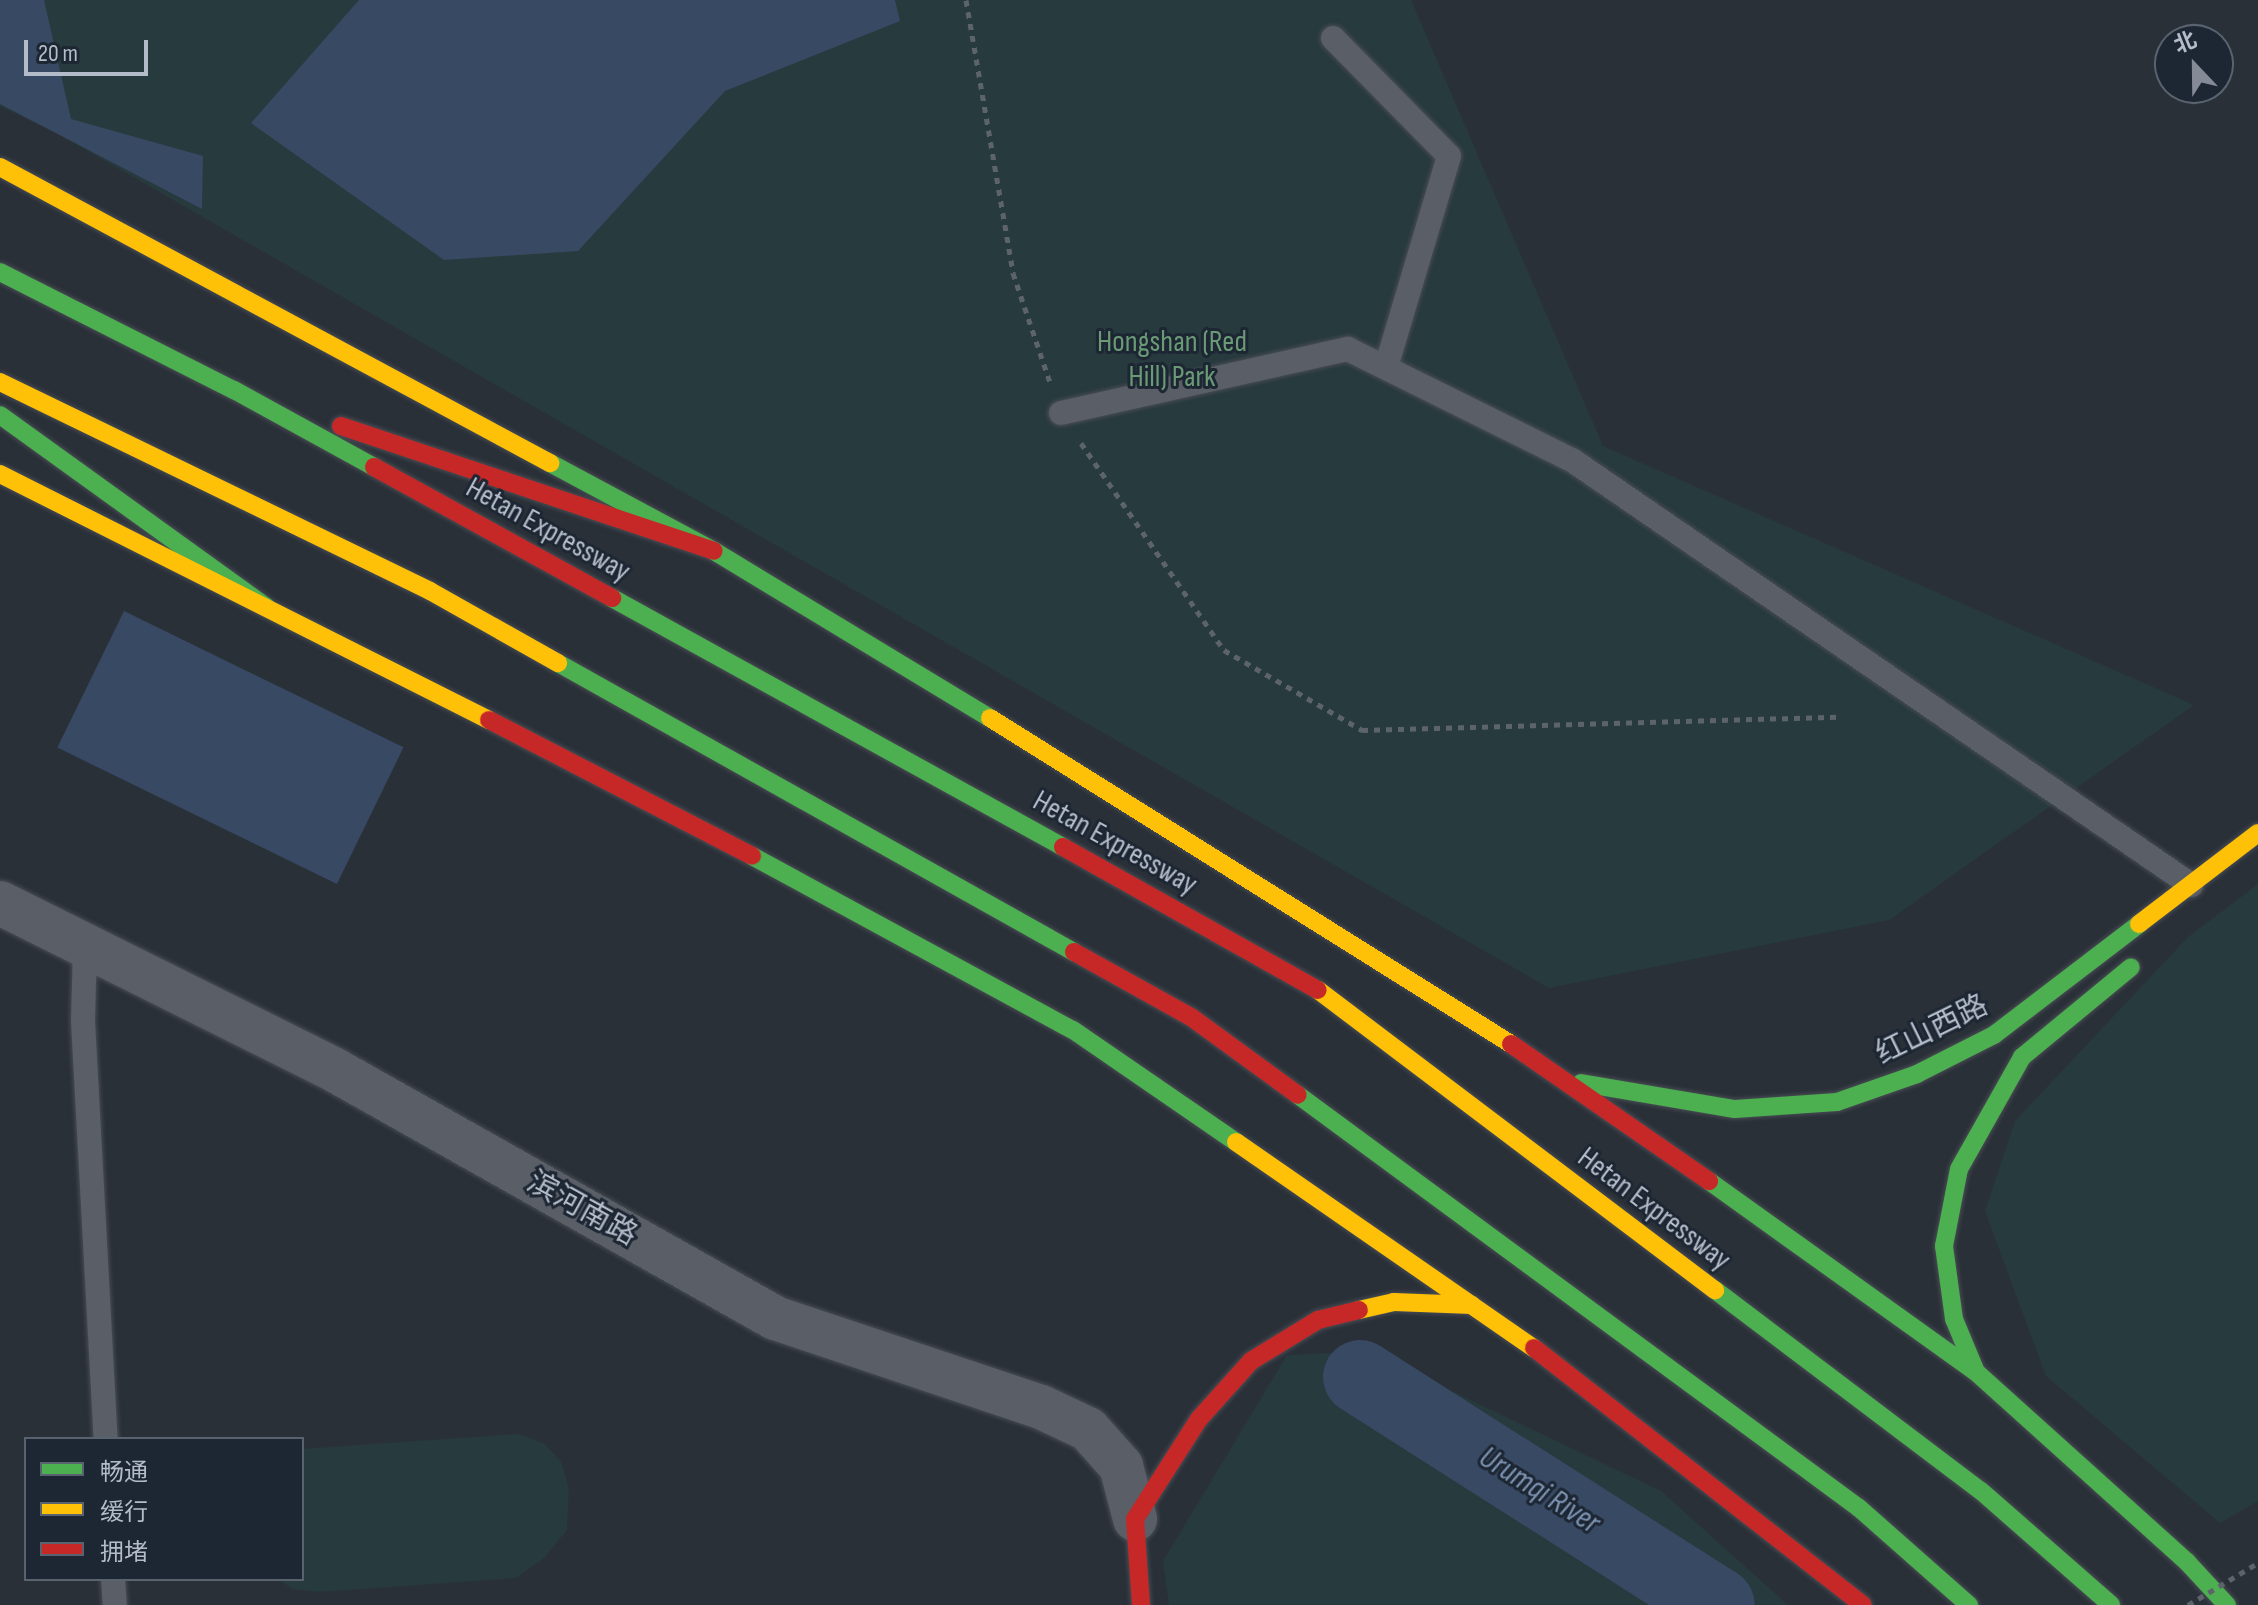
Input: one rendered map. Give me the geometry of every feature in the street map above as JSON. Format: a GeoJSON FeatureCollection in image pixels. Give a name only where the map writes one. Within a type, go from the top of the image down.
{"type":"FeatureCollection","features":[{"type":"Feature","properties":{"kind":"main road"},"geometry":{"type":"LineString","coordinates":[[0,167],[714,551],[1155,818],[1571,1082],[1976,1372],[2187,1562],[2227,1605]]}},
{"type":"Feature","properties":{"kind":"main road","name":"Hetan Expressway"},"geometry":{"type":"LineString","coordinates":[[0,272],[234,390],[1303,979],[1981,1491],[2111,1605]]}},
{"type":"Feature","properties":{"kind":"main road"},"geometry":{"type":"LineString","coordinates":[[0,382],[430,591],[1191,1017],[1859,1508],[1969,1605]]}},
{"type":"Feature","properties":{"kind":"main road"},"geometry":{"type":"LineString","coordinates":[[234,390],[714,551]]}},
{"type":"Feature","properties":{"kind":"main road"},"geometry":{"type":"LineString","coordinates":[[0,415],[266,607]]}},
{"type":"Feature","properties":{"kind":"main road"},"geometry":{"type":"LineString","coordinates":[[0,474],[648,800],[1073,1030],[1529,1344],[1863,1605]]}},
{"type":"Feature","properties":{"kind":"main road","name":"红山西路"},"geometry":{"type":"LineString","coordinates":[[1571,1082],[1735,1109],[1837,1102],[1917,1074],[1994,1035],[2258,833]]}},
{"type":"Feature","properties":{"kind":"main road"},"geometry":{"type":"LineString","coordinates":[[1976,1372],[1954,1319],[1944,1246],[1959,1169],[2022,1057],[2142,959]]}},
{"type":"Feature","properties":{"kind":"main road"},"geometry":{"type":"LineString","coordinates":[[1141,1605],[1135,1519],[1199,1419],[1251,1361],[1318,1320],[1394,1302],[1472,1305]]}},
{"type":"Feature","properties":{"kind":"street","name":"滨河南路"},"geometry":{"type":"LineString","coordinates":[[0,903],[333,1069],[775,1318],[1041,1407],[1088,1429],[1121,1466],[1135,1519]]}},
{"type":"Feature","properties":{"kind":"lane"},"geometry":{"type":"LineString","coordinates":[[1333,38],[1449,156],[1386,367]]}},
{"type":"Feature","properties":{"kind":"lane"},"geometry":{"type":"LineString","coordinates":[[1061,413],[1348,349],[1572,460],[2191,885]]}},
{"type":"Feature","properties":{"kind":"lane"},"geometry":{"type":"LineString","coordinates":[[85,945],[83,1021],[106,1437]]}},
{"type":"Feature","properties":{"kind":"lane"},"geometry":{"type":"LineString","coordinates":[[113,1581],[115,1605]]}},
{"type":"Feature","properties":{"kind":"path"},"geometry":{"type":"LineString","coordinates":[[966,0],[1013,273],[1061,413],[1224,650],[1362,730],[1837,717]]}},
{"type":"Feature","properties":{"kind":"path"},"geometry":{"type":"LineString","coordinates":[[2188,1605],[2258,1563]]}},
{"type":"Feature","properties":{"kind":"green space","name":"Hongshan (Red Hill) Park"},"geometry":{"type":"Polygon","coordinates":[[[0,0],[1411,0],[1603,446],[2194,705],[1889,920],[1549,988],[58,134],[0,106],[0,0]]]}},
{"type":"Feature","properties":{"kind":"green space"},"geometry":{"type":"Polygon","coordinates":[[[2258,884],[2258,1501],[2220,1523],[2046,1376],[1985,1211],[2015,1121],[2188,937],[2258,884]]]}},
{"type":"Feature","properties":{"kind":"green space"},"geometry":{"type":"Polygon","coordinates":[[[1368,1351],[1661,1491],[1788,1605],[1169,1605],[1163,1561],[1287,1355],[1368,1351]]]}},
{"type":"Feature","properties":{"kind":"green space"},"geometry":{"type":"Polygon","coordinates":[[[519,1434],[545,1444],[561,1462],[569,1488],[567,1530],[544,1558],[516,1578],[319,1592],[292,1589],[282,1581],[304,1581],[304,1449],[519,1434]]]}},
{"type":"Feature","properties":{"kind":"water"},"geometry":{"type":"Polygon","coordinates":[[[0,0],[44,0],[71,119],[203,156],[202,209],[0,104],[0,0]]]}},
{"type":"Feature","properties":{"kind":"water"},"geometry":{"type":"Polygon","coordinates":[[[359,0],[895,0],[900,21],[725,91],[578,251],[444,260],[251,123],[359,0]]]}},
{"type":"Feature","properties":{"kind":"water"},"geometry":{"type":"Polygon","coordinates":[[[124,611],[404,747],[337,884],[57,748],[124,611]]]}},
{"type":"Feature","properties":{"kind":"waterway","name":"Urumqi River"},"geometry":{"type":"LineString","coordinates":[[1360,1377],[1718,1605]]}},
{"type":"Feature","properties":{"kind":"traffic: fast"},"geometry":{"type":"LineString","coordinates":[[0,272],[234,390],[374,467]]}},
{"type":"Feature","properties":{"kind":"traffic: fast"},"geometry":{"type":"LineString","coordinates":[[0,415],[266,607]]}},
{"type":"Feature","properties":{"kind":"traffic: fast"},"geometry":{"type":"LineString","coordinates":[[550,463],[714,551],[990,718]]}},
{"type":"Feature","properties":{"kind":"traffic: fast"},"geometry":{"type":"LineString","coordinates":[[612,598],[1063,847]]}},
{"type":"Feature","properties":{"kind":"traffic: fast"},"geometry":{"type":"LineString","coordinates":[[558,663],[1074,952]]}},
{"type":"Feature","properties":{"kind":"traffic: fast"},"geometry":{"type":"LineString","coordinates":[[752,856],[1073,1030],[1236,1142]]}},
{"type":"Feature","properties":{"kind":"traffic: fast"},"geometry":{"type":"LineString","coordinates":[[1581,1083],[1735,1109],[1837,1102],[1917,1074],[1994,1035],[2139,924]]}},
{"type":"Feature","properties":{"kind":"traffic: fast"},"geometry":{"type":"LineString","coordinates":[[1976,1372],[1954,1319],[1944,1246],[1959,1169],[2022,1057],[2131,967]]}},
{"type":"Feature","properties":{"kind":"traffic: fast"},"geometry":{"type":"LineString","coordinates":[[1298,1095],[1859,1508],[1969,1605]]}},
{"type":"Feature","properties":{"kind":"traffic: fast"},"geometry":{"type":"LineString","coordinates":[[1709,1181],[1976,1372],[2187,1562],[2227,1605]]}},
{"type":"Feature","properties":{"kind":"traffic: fast"},"geometry":{"type":"LineString","coordinates":[[1715,1290],[1981,1491],[2111,1605]]}},
{"type":"Feature","properties":{"kind":"traffic: slow"},"geometry":{"type":"LineString","coordinates":[[0,167],[550,463]]}},
{"type":"Feature","properties":{"kind":"traffic: slow"},"geometry":{"type":"LineString","coordinates":[[0,382],[430,591],[558,663]]}},
{"type":"Feature","properties":{"kind":"traffic: slow"},"geometry":{"type":"LineString","coordinates":[[0,474],[489,720]]}},
{"type":"Feature","properties":{"kind":"traffic: slow"},"geometry":{"type":"LineString","coordinates":[[990,718],[1511,1044]]}},
{"type":"Feature","properties":{"kind":"traffic: slow"},"geometry":{"type":"LineString","coordinates":[[2139,924],[2258,833]]}},
{"type":"Feature","properties":{"kind":"traffic: slow"},"geometry":{"type":"LineString","coordinates":[[1318,990],[1715,1290]]}},
{"type":"Feature","properties":{"kind":"traffic: slow"},"geometry":{"type":"LineString","coordinates":[[1236,1142],[1534,1348]]}},
{"type":"Feature","properties":{"kind":"traffic: slow"},"geometry":{"type":"LineString","coordinates":[[1359,1310],[1394,1302],[1472,1305]]}},
{"type":"Feature","properties":{"kind":"traffic: jam"},"geometry":{"type":"LineString","coordinates":[[341,426],[714,551]]}},
{"type":"Feature","properties":{"kind":"traffic: jam"},"geometry":{"type":"LineString","coordinates":[[374,467],[612,598]]}},
{"type":"Feature","properties":{"kind":"traffic: jam"},"geometry":{"type":"LineString","coordinates":[[489,720],[752,856]]}},
{"type":"Feature","properties":{"kind":"traffic: jam"},"geometry":{"type":"LineString","coordinates":[[1063,847],[1318,990]]}},
{"type":"Feature","properties":{"kind":"traffic: jam"},"geometry":{"type":"LineString","coordinates":[[1074,952],[1191,1017],[1298,1095]]}},
{"type":"Feature","properties":{"kind":"traffic: jam"},"geometry":{"type":"LineString","coordinates":[[1511,1044],[1709,1181]]}},
{"type":"Feature","properties":{"kind":"traffic: jam"},"geometry":{"type":"LineString","coordinates":[[1135,1519],[1199,1419],[1251,1361],[1318,1320],[1359,1310]]}},
{"type":"Feature","properties":{"kind":"traffic: jam"},"geometry":{"type":"LineString","coordinates":[[1534,1348],[1863,1605]]}},
{"type":"Feature","properties":{"kind":"traffic: jam"},"geometry":{"type":"LineString","coordinates":[[1135,1519],[1141,1605]]}}]}
